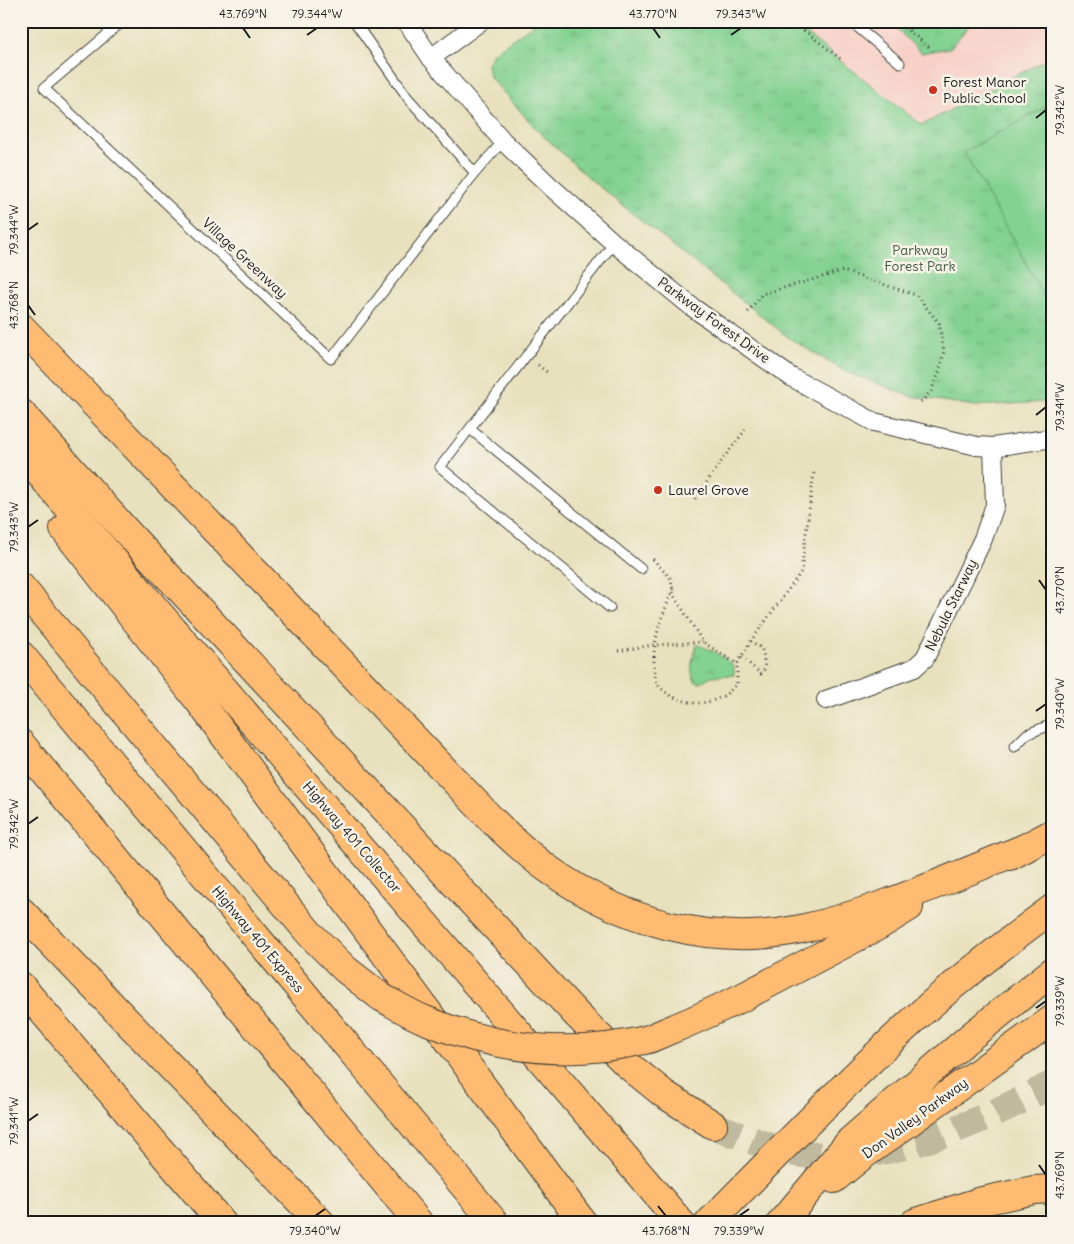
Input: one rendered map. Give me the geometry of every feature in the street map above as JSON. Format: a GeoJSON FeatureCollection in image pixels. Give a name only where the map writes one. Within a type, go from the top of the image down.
{"type":"FeatureCollection","features":[{"type":"Feature","properties":{"kind":"highway"},"geometry":{"type":"LineString","coordinates":[[21,326],[494,822],[523,850],[548,869],[600,900],[630,915],[667,926],[701,933],[733,935],[800,929],[837,920],[879,906],[1025,848]]}},
{"type":"Feature","properties":{"kind":"highway"},"geometry":{"type":"LineString","coordinates":[[21,413],[126,531],[578,1016],[628,1065],[664,1094],[713,1125]]}},
{"type":"Feature","properties":{"kind":"highway","name":"Highway 401 Collector"},"geometry":{"type":"LineString","coordinates":[[21,452],[681,1223]]}},
{"type":"Feature","properties":{"kind":"highway"},"geometry":{"type":"LineString","coordinates":[[21,474],[199,701],[583,1223]]}},
{"type":"Feature","properties":{"kind":"highway"},"geometry":{"type":"LineString","coordinates":[[21,587],[310,934],[345,969],[381,997],[424,1020],[476,1038],[512,1046],[552,1050],[593,1049],[646,1040],[739,999],[878,926],[906,909],[1053,833]]}},
{"type":"Feature","properties":{"kind":"highway","name":"Highway 401 Express"},"geometry":{"type":"LineString","coordinates":[[21,655],[495,1223]]}},
{"type":"Feature","properties":{"kind":"highway"},"geometry":{"type":"LineString","coordinates":[[21,744],[419,1223]]}},
{"type":"Feature","properties":{"kind":"highway"},"geometry":{"type":"LineString","coordinates":[[709,1223],[921,1014],[1011,939],[1053,908]]}},
{"type":"Feature","properties":{"kind":"highway"},"geometry":{"type":"LineString","coordinates":[[21,911],[321,1223]]}},
{"type":"Feature","properties":{"kind":"highway"},"geometry":{"type":"LineString","coordinates":[[781,1223],[851,1140],[970,1037],[1053,971]]}},
{"type":"Feature","properties":{"kind":"highway"},"geometry":{"type":"LineString","coordinates":[[21,986],[222,1223]]}},
{"type":"Feature","properties":{"kind":"highway","name":"Don Valley Parkway"},"geometry":{"type":"LineString","coordinates":[[781,1223],[862,1156],[1053,1019]]}},
{"type":"Feature","properties":{"kind":"highway"},"geometry":{"type":"LineString","coordinates":[[645,1180],[687,1223]]}},
{"type":"Feature","properties":{"kind":"highway"},"geometry":{"type":"LineString","coordinates":[[914,1223],[978,1202],[1034,1190],[1053,1189]]}},
{"type":"Feature","properties":{"kind":"street","name":"Parkway Forest Drive"},"geometry":{"type":"LineString","coordinates":[[406,21],[431,58],[503,141],[550,186],[614,243],[692,307],[791,376],[874,422],[977,446],[994,447],[1053,438]]}},
{"type":"Feature","properties":{"kind":"street"},"geometry":{"type":"LineString","coordinates":[[431,58],[481,21]]}},
{"type":"Feature","properties":{"kind":"street","name":"Nebula Starway"},"geometry":{"type":"LineString","coordinates":[[826,700],[914,668],[926,658],[983,539],[995,505],[994,447]]}},
{"type":"Feature","properties":{"kind":"lane","name":"Village Greenway"},"geometry":{"type":"LineString","coordinates":[[123,21],[44,88],[331,359],[475,173],[503,141]]}},
{"type":"Feature","properties":{"kind":"lane"},"geometry":{"type":"LineString","coordinates":[[354,21],[408,98],[475,173]]}},
{"type":"Feature","properties":{"kind":"lane"},"geometry":{"type":"LineString","coordinates":[[850,21],[900,62]]}},
{"type":"Feature","properties":{"kind":"lane"},"geometry":{"type":"LineString","coordinates":[[862,30],[868,21]]}},
{"type":"Feature","properties":{"kind":"lane"},"geometry":{"type":"LineString","coordinates":[[610,608],[440,467],[614,243]]}},
{"type":"Feature","properties":{"kind":"lane"},"geometry":{"type":"LineString","coordinates":[[470,429],[641,569]]}},
{"type":"Feature","properties":{"kind":"lane"},"geometry":{"type":"LineString","coordinates":[[1014,748],[1027,734],[1053,724]]}},
{"type":"Feature","properties":{"kind":"path"},"geometry":{"type":"LineString","coordinates":[[792,21],[842,60]]}},
{"type":"Feature","properties":{"kind":"path"},"geometry":{"type":"LineString","coordinates":[[897,21],[929,47]]}},
{"type":"Feature","properties":{"kind":"path"},"geometry":{"type":"LineString","coordinates":[[748,312],[762,294],[843,271],[916,295],[939,323],[944,351],[939,373],[930,391],[921,402]]}},
{"type":"Feature","properties":{"kind":"path"},"geometry":{"type":"LineString","coordinates":[[538,364],[548,373]]}},
{"type":"Feature","properties":{"kind":"path"},"geometry":{"type":"LineString","coordinates":[[695,499],[746,429]]}},
{"type":"Feature","properties":{"kind":"path"},"geometry":{"type":"LineString","coordinates":[[673,589],[656,632],[653,645],[653,660],[657,684],[672,695],[692,703],[718,699],[727,694],[736,684],[737,664],[751,641],[801,572],[814,472]]}},
{"type":"Feature","properties":{"kind":"path"},"geometry":{"type":"LineString","coordinates":[[641,569],[651,557],[671,579],[674,596],[703,642],[737,664]]}},
{"type":"Feature","properties":{"kind":"path"},"geometry":{"type":"LineString","coordinates":[[742,657],[761,674],[764,672],[762,650],[751,641]]}},
{"type":"Feature","properties":{"kind":"path"},"geometry":{"type":"LineString","coordinates":[[618,651],[653,645],[703,642]]}},
{"type":"Feature","properties":{"kind":"shaded area","name":"Forest Manor Public School"},"geometry":{"type":"Polygon","coordinates":[[[790,21],[1053,21],[1053,56],[922,125],[790,21]]]}},
{"type":"Feature","properties":{"kind":"green space","name":"Parkway Forest Park"},"geometry":{"type":"Polygon","coordinates":[[[538,21],[790,21],[922,125],[1053,56],[1053,400],[975,406],[910,396],[846,372],[789,338],[596,184],[538,131],[489,76],[487,64],[493,53],[538,21]]]}},
{"type":"Feature","properties":{"kind":"green space"},"geometry":{"type":"Polygon","coordinates":[[[892,21],[973,21],[950,48],[921,53],[891,23],[892,21]]]}},
{"type":"Feature","properties":{"kind":"green space"},"geometry":{"type":"Polygon","coordinates":[[[1053,103],[1053,312],[964,152],[1053,103]]]}},
{"type":"Feature","properties":{"kind":"green space"},"geometry":{"type":"Polygon","coordinates":[[[697,645],[711,650],[731,663],[734,675],[711,676],[700,683],[696,682],[692,669],[697,645]]]}},
{"type":"Feature","properties":{"kind":"tunnel"},"geometry":{"type":"LineString","coordinates":[[713,1125],[754,1141],[796,1153],[829,1156],[863,1154],[929,1139],[993,1113],[1053,1084]]}},
{"type":"Feature","properties":{"kind":"place","name":"Forest Manor Public School"},"geometry":{"type":"Point","coordinates":[933,90]}},
{"type":"Feature","properties":{"kind":"place","name":"Laurel Grove"},"geometry":{"type":"Point","coordinates":[658,490]}}]}
